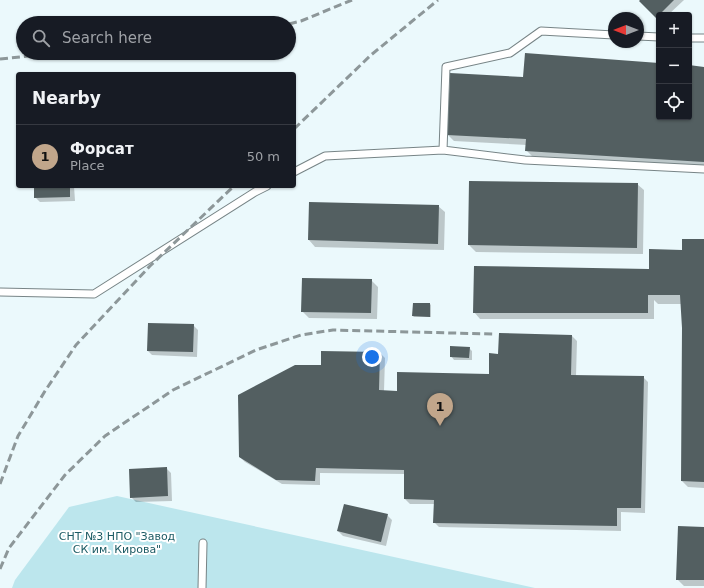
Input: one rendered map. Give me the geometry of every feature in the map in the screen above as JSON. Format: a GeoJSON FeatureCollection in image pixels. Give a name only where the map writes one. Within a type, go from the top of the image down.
{"type":"FeatureCollection","features":[{"type":"Feature","properties":{"kind":"lane"},"geometry":{"type":"LineString","coordinates":[[443,150],[446,67],[510,53],[541,31],[608,35]]}},
{"type":"Feature","properties":{"kind":"lane"},"geometry":{"type":"LineString","coordinates":[[644,36],[656,37]]}},
{"type":"Feature","properties":{"kind":"lane"},"geometry":{"type":"LineString","coordinates":[[692,38],[704,38]]}},
{"type":"Feature","properties":{"kind":"lane"},"geometry":{"type":"LineString","coordinates":[[296,171],[325,156],[443,150],[525,160],[704,169]]}},
{"type":"Feature","properties":{"kind":"lane"},"geometry":{"type":"LineString","coordinates":[[0,292],[94,294],[263,188]]}},
{"type":"Feature","properties":{"kind":"lane"},"geometry":{"type":"LineString","coordinates":[[202,588],[203,543]]}},
{"type":"Feature","properties":{"kind":"green space","name":"СНТ №3 НПО \"Завод СК им. Кирова\""},"geometry":{"type":"Polygon","coordinates":[[[117,496],[535,588],[12,588],[15,580],[69,507],[117,496]]]}},
{"type":"Feature","properties":{"kind":"building"},"geometry":{"type":"Polygon","coordinates":[[[674,0],[662,12],[656,12],[656,18],[639,1],[674,0]]]}},
{"type":"Feature","properties":{"kind":"building"},"geometry":{"type":"Polygon","coordinates":[[[525,53],[656,63],[656,120],[692,120],[692,65],[704,67],[704,162],[525,151],[526,139],[447,135],[450,73],[523,77],[525,53]]]}},
{"type":"Feature","properties":{"kind":"building"},"geometry":{"type":"Polygon","coordinates":[[[469,181],[638,183],[637,248],[468,245],[469,181]]]}},
{"type":"Feature","properties":{"kind":"building"},"geometry":{"type":"Polygon","coordinates":[[[34,188],[70,188],[70,197],[34,198],[34,188]]]}},
{"type":"Feature","properties":{"kind":"building"},"geometry":{"type":"Polygon","coordinates":[[[309,202],[439,205],[438,244],[308,240],[309,202]]]}},
{"type":"Feature","properties":{"kind":"building"},"geometry":{"type":"Polygon","coordinates":[[[682,239],[704,239],[704,482],[681,481],[682,328],[680,295],[648,295],[648,313],[473,313],[474,266],[649,269],[649,249],[682,250],[682,239]]]}},
{"type":"Feature","properties":{"kind":"building"},"geometry":{"type":"Polygon","coordinates":[[[302,278],[372,279],[371,313],[301,312],[302,278]]]}},
{"type":"Feature","properties":{"kind":"building"},"geometry":{"type":"Polygon","coordinates":[[[413,303],[430,303],[430,317],[412,316],[413,303]]]}},
{"type":"Feature","properties":{"kind":"building"},"geometry":{"type":"Polygon","coordinates":[[[148,323],[194,324],[193,352],[147,351],[148,323]]]}},
{"type":"Feature","properties":{"kind":"building"},"geometry":{"type":"Polygon","coordinates":[[[499,333],[572,335],[571,375],[644,376],[641,508],[617,508],[617,526],[433,523],[434,500],[404,499],[404,470],[316,468],[315,481],[276,480],[239,457],[238,395],[295,365],[321,365],[321,351],[380,352],[379,390],[397,391],[397,372],[489,374],[489,353],[498,354],[499,333]]]}},
{"type":"Feature","properties":{"kind":"building"},"geometry":{"type":"Polygon","coordinates":[[[450,346],[470,347],[469,358],[450,357],[450,346]]]}},
{"type":"Feature","properties":{"kind":"building"},"geometry":{"type":"Polygon","coordinates":[[[167,467],[168,496],[130,498],[129,469],[167,467]]]}},
{"type":"Feature","properties":{"kind":"building"},"geometry":{"type":"Polygon","coordinates":[[[344,504],[388,514],[381,542],[337,531],[344,504]]]}},
{"type":"Feature","properties":{"kind":"building"},"geometry":{"type":"Polygon","coordinates":[[[678,526],[704,527],[704,580],[676,580],[678,526]]]}},
{"type":"Feature","properties":{"kind":"railway"},"geometry":{"type":"LineString","coordinates":[[296,22],[352,0]]}},
{"type":"Feature","properties":{"kind":"railway"},"geometry":{"type":"LineString","coordinates":[[296,127],[371,55],[438,0]]}},
{"type":"Feature","properties":{"kind":"railway"},"geometry":{"type":"LineString","coordinates":[[0,59],[16,57]]}},
{"type":"Feature","properties":{"kind":"railway"},"geometry":{"type":"LineString","coordinates":[[0,484],[18,436],[45,391],[76,345],[150,266],[232,188]]}},
{"type":"Feature","properties":{"kind":"railway"},"geometry":{"type":"LineString","coordinates":[[0,569],[9,548],[65,475],[105,436],[173,390],[256,350],[301,335],[333,330],[493,334]]}},
{"type":"Feature","properties":{"kind":"place","name":"Форсат"},"geometry":{"type":"Point","coordinates":[440,426]}}]}
